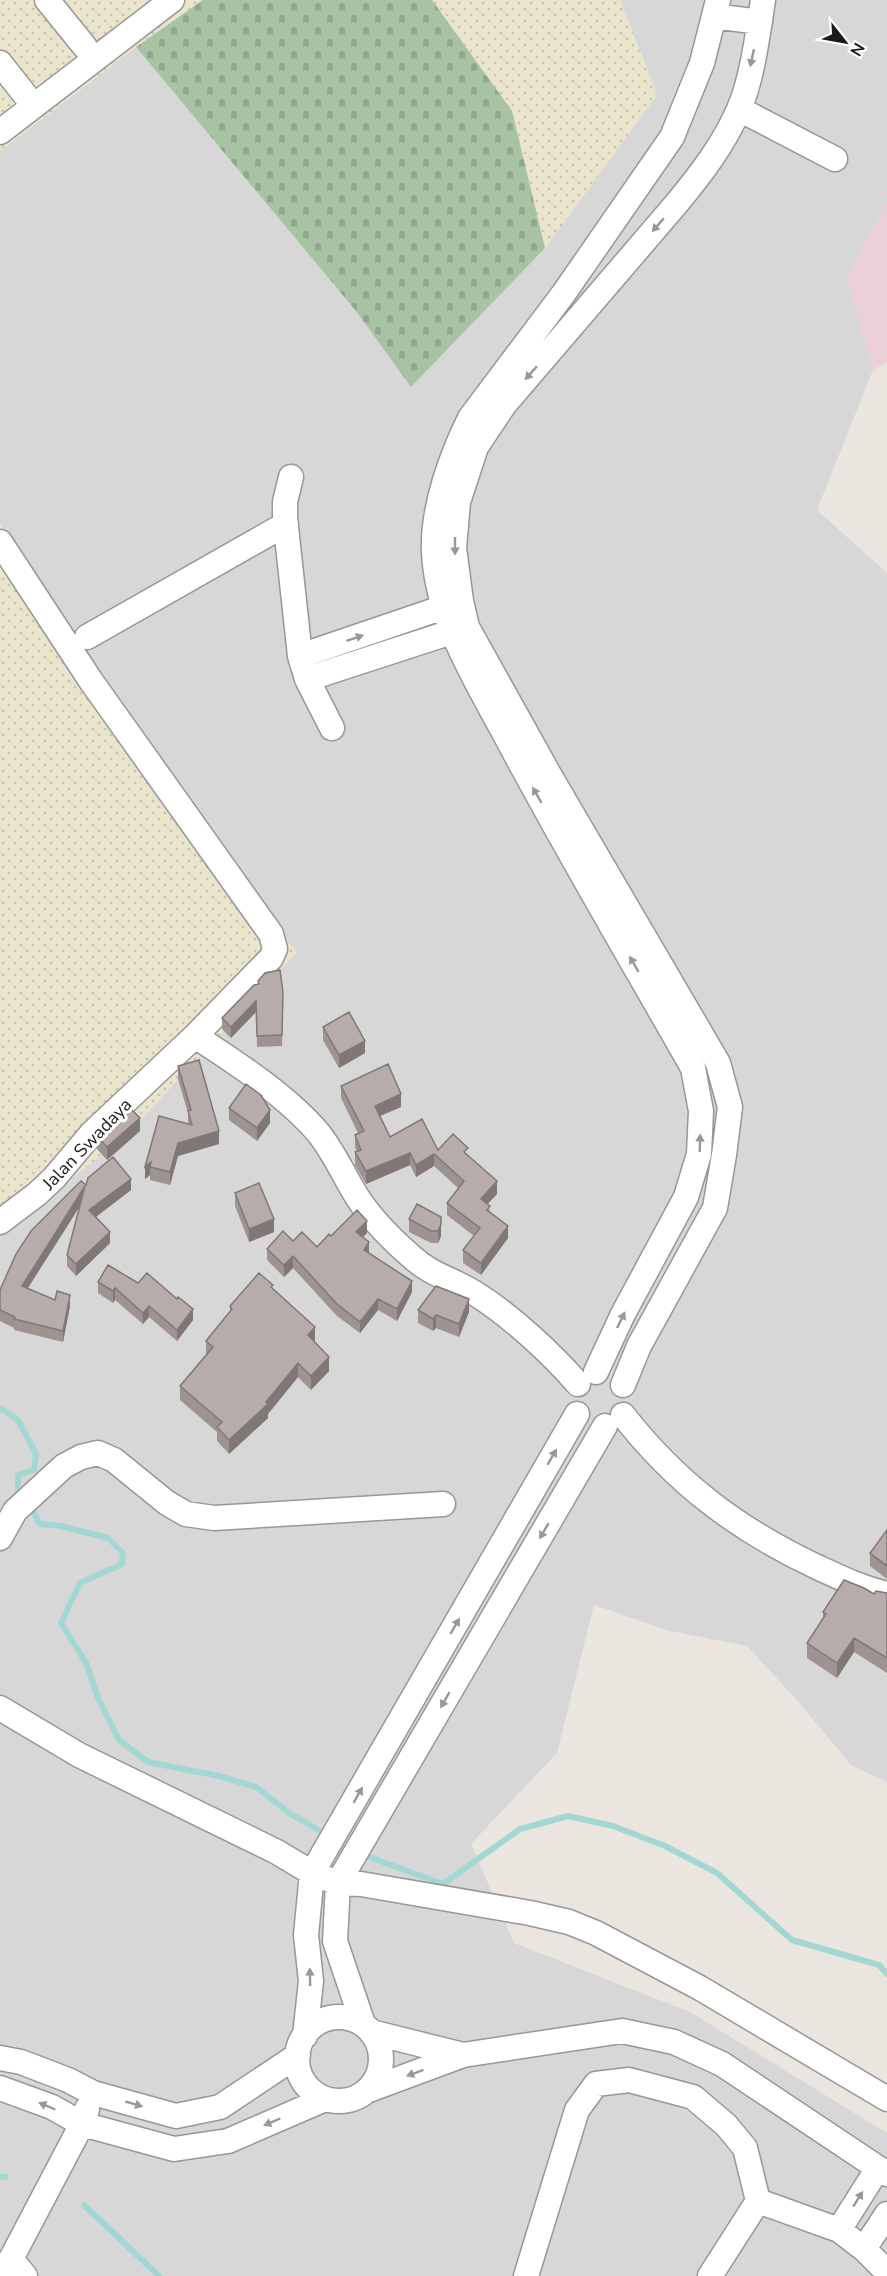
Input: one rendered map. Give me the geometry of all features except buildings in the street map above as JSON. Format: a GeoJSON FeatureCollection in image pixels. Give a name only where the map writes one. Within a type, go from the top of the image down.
{"type":"FeatureCollection","features":[{"type":"Feature","properties":{"kind":"street"},"geometry":{"type":"LineString","coordinates":[[47,0],[85,47]]}},
{"type":"Feature","properties":{"kind":"street"},"geometry":{"type":"LineString","coordinates":[[0,132],[172,0]]}},
{"type":"Feature","properties":{"kind":"street"},"geometry":{"type":"LineString","coordinates":[[453,605],[458,502],[476,447],[504,405],[703,171],[739,109],[745,92],[761,11],[716,8],[702,63],[672,137],[564,293],[470,418],[458,441],[439,497],[434,552],[460,629],[462,652],[532,786],[693,1068],[701,1111],[699,1154],[686,1197],[624,1314],[587,1378],[574,1394],[577,1414],[585,1422],[594,1426],[614,1421]]}},
{"type":"Feature","properties":{"kind":"street"},"geometry":{"type":"LineString","coordinates":[[0,63],[26,96]]}},
{"type":"Feature","properties":{"kind":"street"},"geometry":{"type":"LineString","coordinates":[[739,109],[835,159]]}},
{"type":"Feature","properties":{"kind":"street"},"geometry":{"type":"LineString","coordinates":[[645,178],[677,203]]}},
{"type":"Feature","properties":{"kind":"street"},"geometry":{"type":"LineString","coordinates":[[291,477],[285,502],[286,524],[303,668],[332,728]]}},
{"type":"Feature","properties":{"kind":"street"},"geometry":{"type":"LineString","coordinates":[[87,637],[286,524]]}},
{"type":"Feature","properties":{"kind":"street","name":"Jalan Swadaya"},"geometry":{"type":"LineString","coordinates":[[0,542],[91,681],[271,934],[275,949],[271,958],[195,1036],[92,1133],[38,1194],[0,1222]]}},
{"type":"Feature","properties":{"kind":"street"},"geometry":{"type":"LineString","coordinates":[[303,668],[453,605]]}},
{"type":"Feature","properties":{"kind":"street"},"geometry":{"type":"LineString","coordinates":[[303,668],[460,629]]}},
{"type":"Feature","properties":{"kind":"street"},"geometry":{"type":"LineString","coordinates":[[460,629],[556,786],[718,1063],[730,1107],[715,1208],[639,1346],[623,1385]]}},
{"type":"Feature","properties":{"kind":"street"},"geometry":{"type":"LineString","coordinates":[[195,1036],[263,1084],[319,1134],[357,1197],[382,1227],[412,1257],[437,1275],[483,1299],[557,1360],[587,1378],[606,1373],[616,1377],[623,1385],[627,1395],[627,1405],[614,1421],[338,1882],[335,1941],[367,2028],[377,2041],[381,2062],[379,2073],[366,2091]]}},
{"type":"Feature","properties":{"kind":"street"},"geometry":{"type":"LineString","coordinates":[[325,2099],[307,2086],[301,2077],[301,2045],[311,1981],[306,1935],[312,1874],[577,1414]]}},
{"type":"Feature","properties":{"kind":"street"},"geometry":{"type":"LineString","coordinates":[[614,1421],[646,1445],[697,1492],[752,1533],[778,1548],[861,1587],[887,1594]]}},
{"type":"Feature","properties":{"kind":"street"},"geometry":{"type":"LineString","coordinates":[[0,1538],[15,1511],[64,1466],[81,1457],[98,1453],[114,1460],[167,1503],[186,1514],[214,1518],[443,1504]]}},
{"type":"Feature","properties":{"kind":"street"},"geometry":{"type":"LineString","coordinates":[[0,1708],[79,1755],[277,1852],[312,1874],[338,1882],[530,1913],[569,1922],[587,1929],[620,1944],[700,1988],[804,2047],[887,2098]]}},
{"type":"Feature","properties":{"kind":"street"},"geometry":{"type":"LineString","coordinates":[[0,2058],[21,2062],[68,2080],[93,2093],[176,2116],[220,2107],[301,2045],[321,2022],[332,2018],[342,2017],[367,2028],[463,2055]]}},
{"type":"Feature","properties":{"kind":"street"},"geometry":{"type":"LineString","coordinates":[[0,2088],[52,2107],[82,2124],[174,2149],[228,2141],[325,2099],[347,2100],[463,2055],[622,2031],[674,2042],[722,2064],[882,2171],[839,2230]]}},
{"type":"Feature","properties":{"kind":"street"},"geometry":{"type":"LineString","coordinates":[[526,2276],[578,2110],[596,2084],[629,2080],[693,2097],[726,2125],[745,2148],[758,2201],[710,2276]]}},
{"type":"Feature","properties":{"kind":"street"},"geometry":{"type":"LineString","coordinates":[[12,2269],[82,2124],[93,2093]]}},
{"type":"Feature","properties":{"kind":"street"},"geometry":{"type":"LineString","coordinates":[[758,2201],[839,2230],[864,2249],[887,2272]]}},
{"type":"Feature","properties":{"kind":"street"},"geometry":{"type":"LineString","coordinates":[[864,2249],[887,2214]]}},
{"type":"Feature","properties":{"kind":"shaded area"},"geometry":{"type":"Polygon","coordinates":[[[0,0],[203,0],[136,47],[0,151],[0,0]]]}},
{"type":"Feature","properties":{"kind":"shaded area"},"geometry":{"type":"Polygon","coordinates":[[[432,0],[620,0],[657,95],[545,248],[512,111],[432,0]]]}},
{"type":"Feature","properties":{"kind":"shaded area"},"geometry":{"type":"Polygon","coordinates":[[[620,0],[887,0],[887,203],[847,277],[873,370],[817,510],[887,573],[887,1782],[851,1765],[796,1699],[747,1646],[670,1631],[594,1605],[557,1753],[471,1844],[514,1943],[690,2012],[887,2133],[887,2276],[0,2276],[0,1217],[245,893],[0,524],[0,151],[136,47],[356,311],[411,386],[545,248],[657,95],[620,0]]]}},
{"type":"Feature","properties":{"kind":"shaded area"},"geometry":{"type":"Polygon","coordinates":[[[887,203],[887,362],[873,370],[847,277],[887,203]]]}},
{"type":"Feature","properties":{"kind":"shaded area"},"geometry":{"type":"Polygon","coordinates":[[[0,524],[245,893],[297,952],[123,1139],[7,1228],[0,1217],[0,524]]]}},
{"type":"Feature","properties":{"kind":"green space"},"geometry":{"type":"Polygon","coordinates":[[[203,0],[432,0],[512,111],[545,248],[411,387],[356,311],[136,47],[203,0]]]}},
{"type":"Feature","properties":{"kind":"waterway"},"geometry":{"type":"LineString","coordinates":[[0,1408],[18,1420],[36,1454],[34,1470],[18,1475],[18,1490],[23,1497]]}},
{"type":"Feature","properties":{"kind":"waterway"},"geometry":{"type":"LineString","coordinates":[[29,1504],[40,1524],[61,1526],[108,1538],[123,1553],[122,1564],[80,1583],[61,1623],[86,1663],[99,1700],[119,1740],[148,1762],[219,1776],[256,1787],[289,1813],[329,1836]]}},
{"type":"Feature","properties":{"kind":"waterway"},"geometry":{"type":"LineString","coordinates":[[361,1854],[443,1884],[520,1829],[568,1816],[613,1826],[665,1846],[717,1873],[792,1940],[879,1965],[887,1974]]}},
{"type":"Feature","properties":{"kind":"waterway"},"geometry":{"type":"LineString","coordinates":[[0,2177],[5,2177]]}},
{"type":"Feature","properties":{"kind":"waterway"},"geometry":{"type":"LineString","coordinates":[[84,2205],[159,2276]]}}]}
